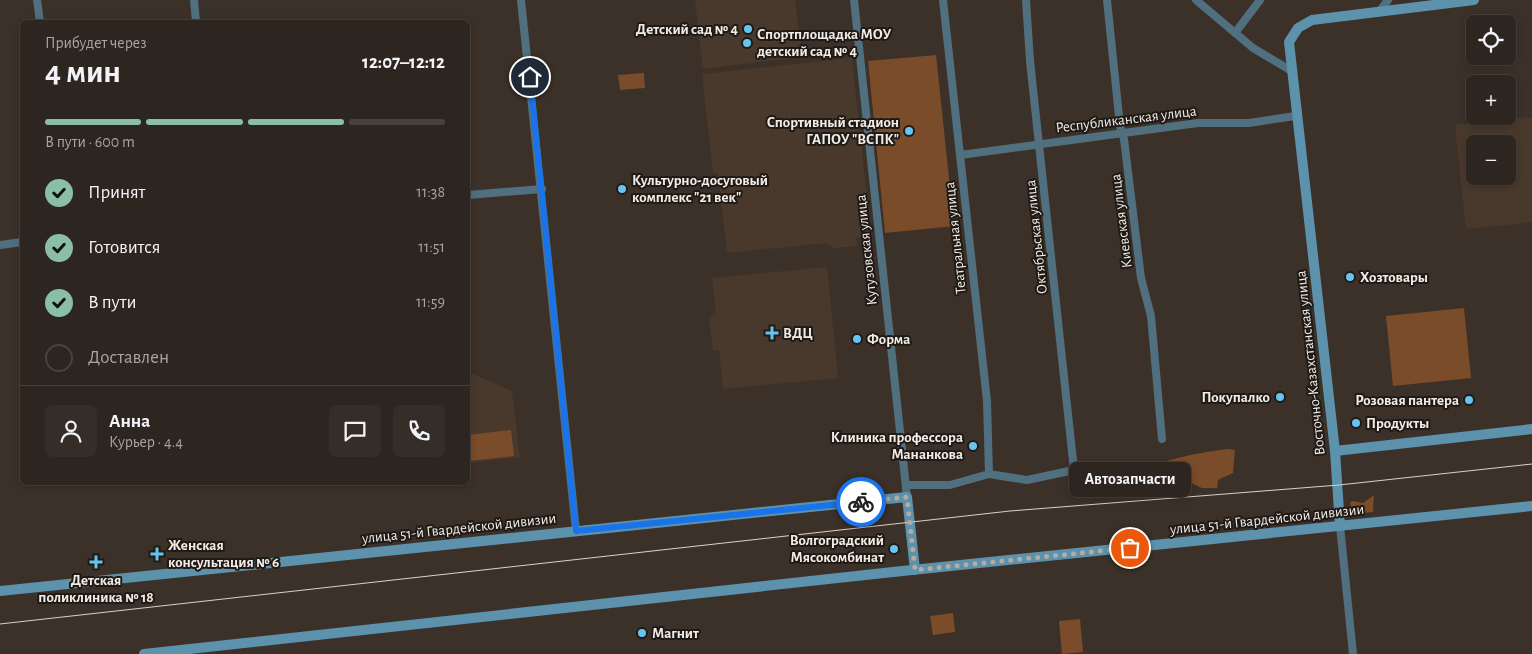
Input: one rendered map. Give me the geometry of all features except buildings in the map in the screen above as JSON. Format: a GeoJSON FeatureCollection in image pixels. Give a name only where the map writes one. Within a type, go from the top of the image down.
{"type":"FeatureCollection","features":[{"type":"Feature","properties":{"kind":"main road","name":"Восточно-Казахстанская улица"},"geometry":{"type":"LineString","coordinates":[[1340,526],[1335,451],[1314,260],[1295,116],[1289,42],[1292,34],[1304,23],[1474,0]]}},
{"type":"Feature","properties":{"kind":"main road"},"geometry":{"type":"LineString","coordinates":[[1335,451],[1532,429]]}},
{"type":"Feature","properties":{"kind":"main road"},"geometry":{"type":"LineString","coordinates":[[907,497],[915,570]]}},
{"type":"Feature","properties":{"kind":"main road","name":"улица 51-й Гвардейской дивизии"},"geometry":{"type":"LineString","coordinates":[[0,591],[907,497]]}},
{"type":"Feature","properties":{"kind":"main road","name":"улица 51-й Гвардейской дивизии"},"geometry":{"type":"LineString","coordinates":[[144,654],[915,570],[1532,506]]}},
{"type":"Feature","properties":{"kind":"street"},"geometry":{"type":"LineString","coordinates":[[37,0],[40,20]]}},
{"type":"Feature","properties":{"kind":"street"},"geometry":{"type":"LineString","coordinates":[[194,0],[196,20]]}},
{"type":"Feature","properties":{"kind":"street"},"geometry":{"type":"LineString","coordinates":[[521,0],[542,188],[576,531]]}},
{"type":"Feature","properties":{"kind":"street","name":"Кутузовская улица"},"geometry":{"type":"LineString","coordinates":[[854,0],[907,497]]}},
{"type":"Feature","properties":{"kind":"street","name":"Театральная улица"},"geometry":{"type":"LineString","coordinates":[[942,0],[987,401],[990,474]]}},
{"type":"Feature","properties":{"kind":"street","name":"Октябрьская улица"},"geometry":{"type":"LineString","coordinates":[[990,474],[1027,480],[1074,470],[1030,61],[1026,0]]}},
{"type":"Feature","properties":{"kind":"street","name":"Киевская улица"},"geometry":{"type":"LineString","coordinates":[[1107,0],[1120,126],[1123,132],[1141,278],[1151,316],[1162,439]]}},
{"type":"Feature","properties":{"kind":"street"},"geometry":{"type":"LineString","coordinates":[[1196,0],[1254,48],[1290,70]]}},
{"type":"Feature","properties":{"kind":"street"},"geometry":{"type":"LineString","coordinates":[[1235,33],[1260,0]]}},
{"type":"Feature","properties":{"kind":"street"},"geometry":{"type":"LineString","coordinates":[[1379,12],[1388,0]]}},
{"type":"Feature","properties":{"kind":"street","name":"Республиканская улица"},"geometry":{"type":"LineString","coordinates":[[960,154],[1198,123],[1249,122],[1295,116]]}},
{"type":"Feature","properties":{"kind":"street"},"geometry":{"type":"LineString","coordinates":[[470,195],[542,188]]}},
{"type":"Feature","properties":{"kind":"street"},"geometry":{"type":"LineString","coordinates":[[0,245],[20,242]]}},
{"type":"Feature","properties":{"kind":"street"},"geometry":{"type":"LineString","coordinates":[[906,484],[950,485],[990,474]]}},
{"type":"Feature","properties":{"kind":"street","name":"Восточно-Казахстанская улица"},"geometry":{"type":"LineString","coordinates":[[1340,526],[1354,654]]}},
{"type":"Feature","properties":{"kind":"shaded area","name":"Детский сад № 4"},"geometry":{"type":"Polygon","coordinates":[[[695,0],[795,0],[802,57],[703,69],[695,0]]]}},
{"type":"Feature","properties":{"kind":"shaded area"},"geometry":{"type":"Polygon","coordinates":[[[936,55],[954,226],[885,233],[868,61],[936,55]]]}},
{"type":"Feature","properties":{"kind":"shaded area"},"geometry":{"type":"Polygon","coordinates":[[[852,58],[871,236],[856,238],[857,246],[833,248],[826,243],[727,253],[718,173],[713,173],[702,74],[852,58]]]}},
{"type":"Feature","properties":{"kind":"shaded area"},"geometry":{"type":"Polygon","coordinates":[[[644,73],[645,88],[620,90],[618,75],[644,73]]]}},
{"type":"Feature","properties":{"kind":"shaded area"},"geometry":{"type":"Polygon","coordinates":[[[1532,117],[1532,222],[1466,229],[1455,125],[1516,125],[1516,119],[1532,117]]]}},
{"type":"Feature","properties":{"kind":"shaded area","name":"ВДЦ"},"geometry":{"type":"Polygon","coordinates":[[[827,267],[838,378],[723,389],[719,350],[713,350],[709,318],[716,313],[712,278],[827,267]]]}},
{"type":"Feature","properties":{"kind":"shaded area"},"geometry":{"type":"Polygon","coordinates":[[[1464,308],[1471,378],[1393,386],[1386,316],[1464,308]]]}},
{"type":"Feature","properties":{"kind":"shaded area"},"geometry":{"type":"Polygon","coordinates":[[[470,373],[512,391],[520,457],[470,463],[470,373]]]}},
{"type":"Feature","properties":{"kind":"shaded area"},"geometry":{"type":"Polygon","coordinates":[[[511,430],[514,456],[470,461],[470,435],[511,430]]]}},
{"type":"Feature","properties":{"kind":"shaded area"},"geometry":{"type":"Polygon","coordinates":[[[1227,449],[1235,450],[1233,473],[1218,480],[1217,488],[1202,488],[1179,477],[1173,486],[1165,486],[1160,480],[1144,487],[1134,480],[1132,474],[1179,458],[1227,449]]]}},
{"type":"Feature","properties":{"kind":"shaded area"},"geometry":{"type":"Polygon","coordinates":[[[1374,495],[1373,512],[1353,514],[1350,503],[1352,501],[1363,503],[1374,495]]]}},
{"type":"Feature","properties":{"kind":"shaded area"},"geometry":{"type":"Polygon","coordinates":[[[953,613],[955,632],[933,635],[930,616],[953,613]]]}},
{"type":"Feature","properties":{"kind":"shaded area"},"geometry":{"type":"Polygon","coordinates":[[[1080,619],[1083,652],[1062,654],[1059,621],[1080,619]]]}},
{"type":"Feature","properties":{"kind":"tram line"},"geometry":{"type":"LineString","coordinates":[[0,624],[1010,511],[1339,485],[1532,464]]}},
{"type":"Feature","properties":{"kind":"way so far"},"geometry":{"type":"LineString","coordinates":[[861,502],[907,497],[915,570],[1130,548]]}},
{"type":"Feature","properties":{"kind":"place","name":"Детский сад № 4"},"geometry":{"type":"Point","coordinates":[748,29]}},
{"type":"Feature","properties":{"kind":"place","name":"Спортплощадка МОУ детский сад № 4"},"geometry":{"type":"Point","coordinates":[747,43]}},
{"type":"Feature","properties":{"kind":"place","name":"Спортивный стадион ГАПОУ \"ВСПК\""},"geometry":{"type":"Point","coordinates":[909,131]}},
{"type":"Feature","properties":{"kind":"place","name":"Культурно-досуговый комплекс \"21 век\""},"geometry":{"type":"Point","coordinates":[622,189]}},
{"type":"Feature","properties":{"kind":"place","name":"Хозтовары"},"geometry":{"type":"Point","coordinates":[1350,277]}},
{"type":"Feature","properties":{"kind":"place","name":"ВДЦ"},"geometry":{"type":"Point","coordinates":[772,333]}},
{"type":"Feature","properties":{"kind":"place","name":"Форма"},"geometry":{"type":"Point","coordinates":[857,339]}},
{"type":"Feature","properties":{"kind":"place","name":"Покупалко"},"geometry":{"type":"Point","coordinates":[1280,397]}},
{"type":"Feature","properties":{"kind":"place","name":"Розовая пантера"},"geometry":{"type":"Point","coordinates":[1469,400]}},
{"type":"Feature","properties":{"kind":"place","name":"Продукты"},"geometry":{"type":"Point","coordinates":[1356,423]}},
{"type":"Feature","properties":{"kind":"place","name":"Клиника профессора Мананкова"},"geometry":{"type":"Point","coordinates":[973,446]}},
{"type":"Feature","properties":{"kind":"place","name":"Автозапчасти"},"geometry":{"type":"Point","coordinates":[1130,548]}},
{"type":"Feature","properties":{"kind":"place","name":"Волгоградский Мясокомбинат"},"geometry":{"type":"Point","coordinates":[894,549]}},
{"type":"Feature","properties":{"kind":"place","name":"Женская консультация № 6"},"geometry":{"type":"Point","coordinates":[157,554]}},
{"type":"Feature","properties":{"kind":"place","name":"Детская поликлиника № 18"},"geometry":{"type":"Point","coordinates":[96,562]}},
{"type":"Feature","properties":{"kind":"place","name":"Магнит"},"geometry":{"type":"Point","coordinates":[642,633]}},
{"type":"Feature","properties":{"kind":"route"},"geometry":{"type":"LineString","coordinates":[[530,77],[576,531],[861,502]]}}]}
